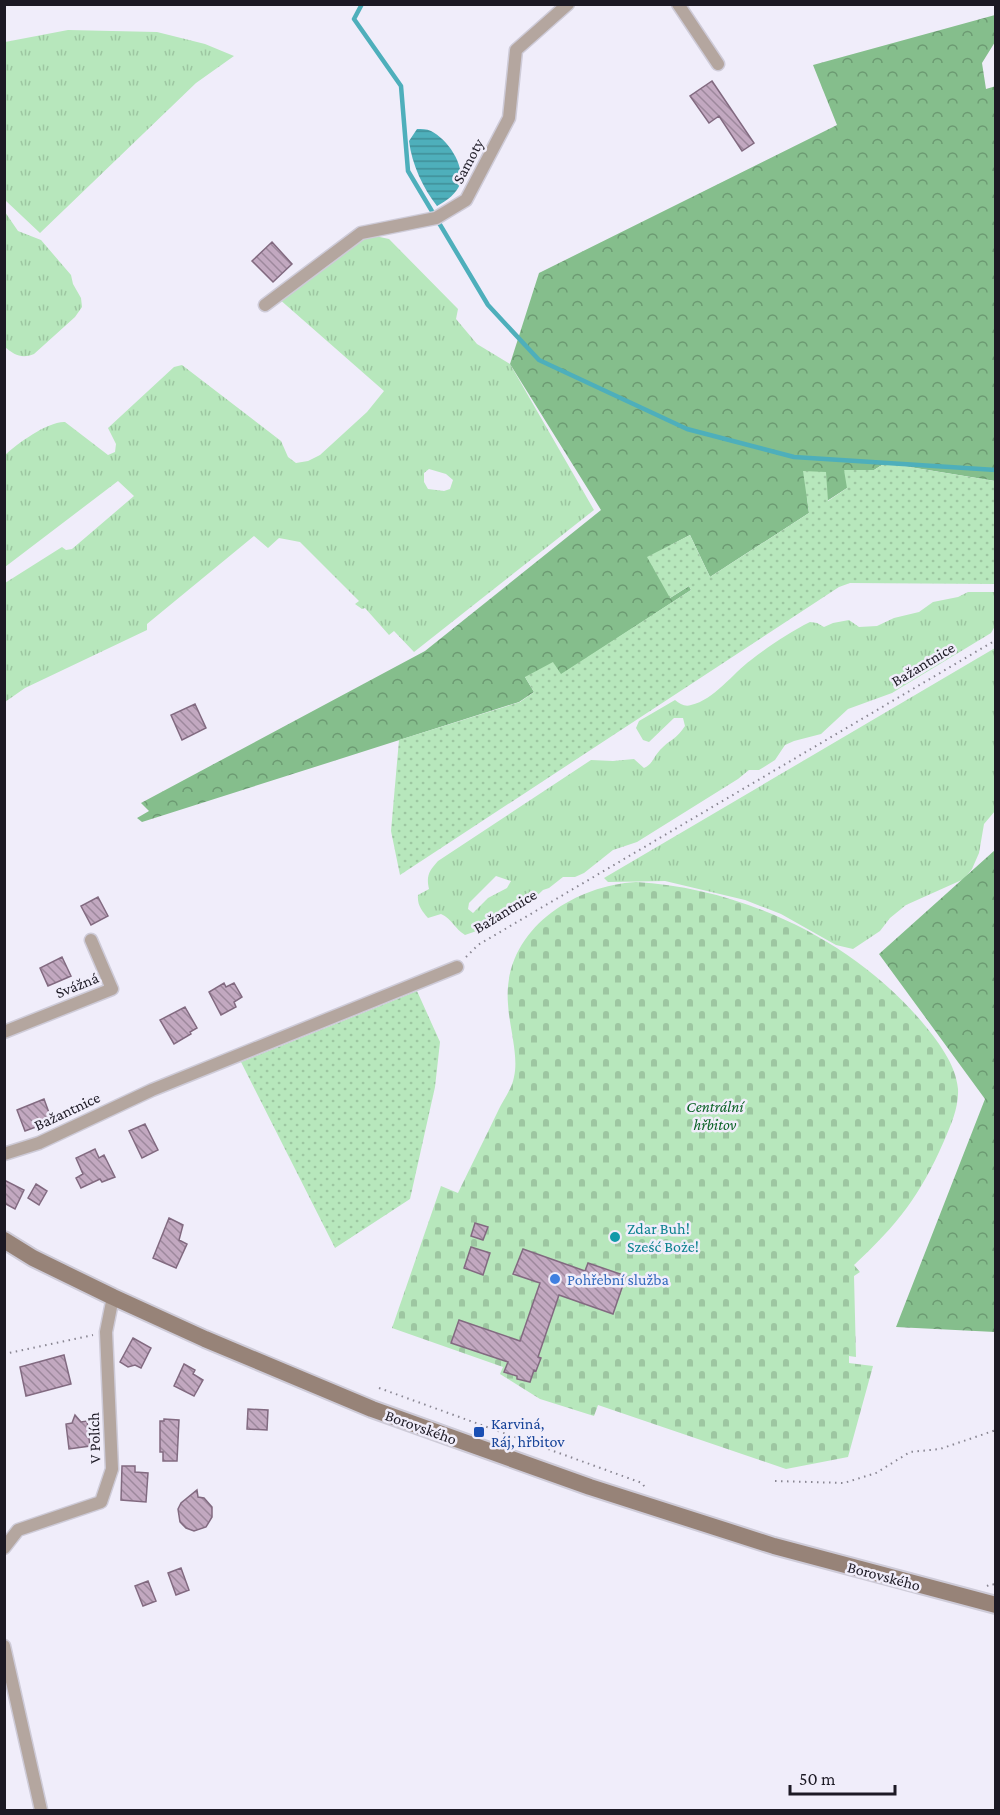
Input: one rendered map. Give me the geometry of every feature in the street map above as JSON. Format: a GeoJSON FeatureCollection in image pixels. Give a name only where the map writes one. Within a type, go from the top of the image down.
{"type":"FeatureCollection","features":[{"type":"Feature","properties":{"kind":"main road","name":"Borovského"},"geometry":{"type":"LineString","coordinates":[[4,1240],[33,1258],[113,1297],[205,1339],[372,1409],[562,1478],[774,1546],[995,1605]]}},
{"type":"Feature","properties":{"kind":"street","name":"Samoty"},"geometry":{"type":"LineString","coordinates":[[265,305],[361,233],[436,218],[465,200],[509,118],[516,50],[568,4]]}},
{"type":"Feature","properties":{"kind":"street"},"geometry":{"type":"LineString","coordinates":[[678,4],[718,64]]}},
{"type":"Feature","properties":{"kind":"street","name":"Svážná"},"geometry":{"type":"LineString","coordinates":[[4,1032],[112,989],[91,940]]}},
{"type":"Feature","properties":{"kind":"street","name":"Bažantnice"},"geometry":{"type":"LineString","coordinates":[[4,1154],[39,1143],[152,1090],[457,967]]}},
{"type":"Feature","properties":{"kind":"street","name":"V Polích"},"geometry":{"type":"LineString","coordinates":[[4,1548],[18,1530],[101,1502],[112,1469],[106,1332],[113,1297]]}},
{"type":"Feature","properties":{"kind":"street"},"geometry":{"type":"LineString","coordinates":[[5,1652],[40,1810]]}},
{"type":"Feature","properties":{"kind":"path","name":"Bažantnice"},"geometry":{"type":"LineString","coordinates":[[457,967],[478,945],[996,640]]}},
{"type":"Feature","properties":{"kind":"path"},"geometry":{"type":"LineString","coordinates":[[4,1354],[106,1332]]}},
{"type":"Feature","properties":{"kind":"path"},"geometry":{"type":"LineString","coordinates":[[379,1388],[642,1483],[650,1496]]}},
{"type":"Feature","properties":{"kind":"path"},"geometry":{"type":"LineString","coordinates":[[775,1481],[844,1483],[876,1473],[910,1452],[940,1449],[996,1430]]}},
{"type":"Feature","properties":{"kind":"path"},"geometry":{"type":"LineString","coordinates":[[985,1587],[991,1584],[996,1585]]}},
{"type":"Feature","properties":{"kind":"green space"},"geometry":{"type":"Polygon","coordinates":[[[995,15],[995,42],[982,63],[986,89],[996,86],[995,481],[885,463],[874,470],[865,470],[847,488],[827,501],[826,492],[807,497],[809,513],[710,577],[690,535],[671,545],[670,598],[689,586],[691,590],[561,675],[525,677],[534,692],[519,702],[142,822],[137,818],[149,811],[141,803],[425,651],[601,510],[510,364],[539,273],[837,125],[813,65],[995,15]]]}},
{"type":"Feature","properties":{"kind":"green space"},"geometry":{"type":"Polygon","coordinates":[[[68,30],[157,32],[205,44],[234,56],[196,83],[40,233],[5,200],[5,42],[68,30]]]}},
{"type":"Feature","properties":{"kind":"green space"},"geometry":{"type":"Polygon","coordinates":[[[5,212],[18,231],[41,240],[71,275],[81,298],[82,307],[75,317],[34,354],[26,356],[15,354],[5,347],[5,212]]]}},
{"type":"Feature","properties":{"kind":"green space"},"geometry":{"type":"Polygon","coordinates":[[[366,234],[389,239],[458,309],[456,319],[477,344],[510,364],[594,510],[414,652],[394,631],[389,635],[365,608],[362,609],[355,604],[359,601],[300,542],[279,538],[268,548],[254,536],[147,624],[147,630],[25,688],[5,702],[5,583],[62,547],[66,550],[72,549],[134,496],[118,481],[5,567],[5,455],[10,450],[42,429],[65,422],[108,455],[115,452],[116,444],[108,428],[174,367],[182,365],[281,441],[288,457],[296,463],[308,461],[320,455],[367,412],[384,391],[278,298],[366,234]],[[429,469],[424,473],[424,482],[428,489],[444,491],[450,489],[453,480],[446,474],[429,469]]]}},
{"type":"Feature","properties":{"kind":"green space"},"geometry":{"type":"Polygon","coordinates":[[[885,463],[995,481],[995,584],[850,583],[839,587],[400,875],[391,831],[399,740],[520,702],[534,692],[525,677],[553,662],[561,674],[691,590],[689,586],[670,598],[647,557],[690,535],[710,577],[809,513],[803,471],[826,472],[828,501],[847,488],[844,470],[874,470],[885,463]]]}},
{"type":"Feature","properties":{"kind":"green space"},"geometry":{"type":"Polygon","coordinates":[[[968,592],[995,592],[995,626],[991,633],[892,693],[848,709],[821,734],[785,745],[775,760],[759,770],[749,770],[637,842],[613,850],[584,873],[575,877],[563,877],[543,890],[525,907],[504,912],[491,926],[465,935],[445,916],[441,914],[428,918],[420,908],[418,895],[429,889],[429,874],[438,861],[591,760],[634,759],[644,768],[685,726],[683,718],[674,718],[649,742],[643,740],[636,728],[639,721],[675,700],[689,706],[708,698],[744,665],[795,630],[810,622],[824,627],[849,620],[859,627],[877,626],[894,618],[919,612],[933,602],[958,597],[968,592]],[[496,876],[469,903],[468,909],[473,913],[488,898],[507,888],[511,881],[496,876]]]}},
{"type":"Feature","properties":{"kind":"green space"},"geometry":{"type":"Polygon","coordinates":[[[995,648],[995,811],[984,824],[979,853],[972,869],[964,879],[906,905],[890,918],[880,931],[853,949],[836,945],[781,914],[745,900],[665,881],[608,882],[604,878],[995,648]]]}},
{"type":"Feature","properties":{"kind":"green space"},"geometry":{"type":"Polygon","coordinates":[[[995,850],[995,1332],[896,1327],[985,1099],[879,954],[995,850]]]}},
{"type":"Feature","properties":{"kind":"green space","name":"Centrální hřbitov"},"geometry":{"type":"Polygon","coordinates":[[[636,882],[676,886],[755,907],[829,943],[863,966],[894,993],[934,1037],[954,1071],[958,1089],[956,1109],[926,1178],[917,1194],[895,1222],[854,1265],[860,1272],[854,1276],[856,1357],[849,1356],[849,1363],[873,1366],[848,1457],[786,1469],[598,1405],[594,1416],[540,1399],[500,1374],[503,1367],[392,1328],[441,1186],[458,1193],[513,1081],[515,1050],[508,1004],[509,978],[516,955],[529,935],[545,918],[565,903],[612,885],[636,882]]]}},
{"type":"Feature","properties":{"kind":"green space"},"geometry":{"type":"Polygon","coordinates":[[[417,991],[440,1042],[435,1087],[410,1199],[335,1248],[241,1062],[417,991]]]}},
{"type":"Feature","properties":{"kind":"water"},"geometry":{"type":"Polygon","coordinates":[[[417,129],[431,131],[443,140],[449,146],[460,168],[461,176],[457,190],[437,206],[427,192],[415,167],[409,141],[417,129]]]}},
{"type":"Feature","properties":{"kind":"building"},"geometry":{"type":"Polygon","coordinates":[[[712,81],[754,143],[742,151],[719,116],[709,123],[690,96],[712,81]]]}},
{"type":"Feature","properties":{"kind":"building"},"geometry":{"type":"Polygon","coordinates":[[[272,242],[292,264],[273,282],[252,261],[272,242]]]}},
{"type":"Feature","properties":{"kind":"building"},"geometry":{"type":"Polygon","coordinates":[[[195,704],[206,728],[182,740],[171,715],[195,704]]]}},
{"type":"Feature","properties":{"kind":"building"},"geometry":{"type":"Polygon","coordinates":[[[98,897],[108,916],[91,925],[81,906],[98,897]]]}},
{"type":"Feature","properties":{"kind":"building"},"geometry":{"type":"Polygon","coordinates":[[[62,957],[71,976],[48,986],[40,968],[62,957]]]}},
{"type":"Feature","properties":{"kind":"building"},"geometry":{"type":"Polygon","coordinates":[[[224,983],[226,987],[234,983],[242,997],[234,1002],[236,1007],[221,1015],[209,992],[224,983]]]}},
{"type":"Feature","properties":{"kind":"building"},"geometry":{"type":"Polygon","coordinates":[[[185,1007],[197,1028],[174,1044],[160,1020],[185,1007]]]}},
{"type":"Feature","properties":{"kind":"building"},"geometry":{"type":"Polygon","coordinates":[[[44,1099],[52,1121],[25,1131],[17,1110],[44,1099]]]}},
{"type":"Feature","properties":{"kind":"building"},"geometry":{"type":"Polygon","coordinates":[[[145,1124],[158,1150],[142,1158],[129,1131],[145,1124]]]}},
{"type":"Feature","properties":{"kind":"building"},"geometry":{"type":"Polygon","coordinates":[[[95,1149],[99,1158],[104,1155],[115,1177],[102,1182],[100,1179],[81,1188],[76,1178],[83,1174],[76,1158],[95,1149]]]}},
{"type":"Feature","properties":{"kind":"building"},"geometry":{"type":"Polygon","coordinates":[[[4,1180],[24,1190],[15,1209],[4,1203],[4,1180]]]}},
{"type":"Feature","properties":{"kind":"building"},"geometry":{"type":"Polygon","coordinates":[[[36,1184],[47,1191],[39,1205],[28,1198],[36,1184]]]}},
{"type":"Feature","properties":{"kind":"building"},"geometry":{"type":"Polygon","coordinates":[[[169,1218],[183,1225],[179,1240],[187,1244],[176,1268],[153,1258],[169,1218]]]}},
{"type":"Feature","properties":{"kind":"building"},"geometry":{"type":"Polygon","coordinates":[[[475,1223],[488,1227],[483,1240],[471,1236],[475,1223]]]}},
{"type":"Feature","properties":{"kind":"building"},"geometry":{"type":"Polygon","coordinates":[[[471,1247],[490,1253],[483,1275],[464,1268],[471,1247]]]}},
{"type":"Feature","properties":{"kind":"building"},"geometry":{"type":"Polygon","coordinates":[[[523,1249],[585,1271],[588,1263],[626,1276],[613,1314],[559,1295],[538,1357],[541,1358],[530,1382],[517,1379],[517,1376],[504,1372],[508,1362],[451,1343],[459,1320],[520,1341],[540,1283],[513,1274],[523,1249]]]}},
{"type":"Feature","properties":{"kind":"building"},"geometry":{"type":"Polygon","coordinates":[[[133,1338],[151,1348],[141,1368],[135,1365],[128,1367],[120,1362],[133,1338]]]}},
{"type":"Feature","properties":{"kind":"building"},"geometry":{"type":"Polygon","coordinates":[[[64,1355],[71,1384],[26,1396],[20,1367],[64,1355]]]}},
{"type":"Feature","properties":{"kind":"building"},"geometry":{"type":"Polygon","coordinates":[[[184,1364],[195,1370],[193,1374],[203,1380],[194,1396],[174,1386],[184,1364]]]}},
{"type":"Feature","properties":{"kind":"building"},"geometry":{"type":"Polygon","coordinates":[[[248,1409],[268,1410],[267,1430],[247,1429],[248,1409]]]}},
{"type":"Feature","properties":{"kind":"building"},"geometry":{"type":"Polygon","coordinates":[[[75,1415],[81,1422],[87,1421],[90,1446],[69,1449],[66,1424],[72,1423],[75,1415]]]}},
{"type":"Feature","properties":{"kind":"building"},"geometry":{"type":"Polygon","coordinates":[[[179,1420],[177,1461],[163,1461],[163,1452],[160,1452],[160,1421],[179,1420]]]}},
{"type":"Feature","properties":{"kind":"building"},"geometry":{"type":"Polygon","coordinates":[[[122,1466],[135,1466],[135,1472],[148,1473],[146,1502],[121,1500],[122,1466]]]}},
{"type":"Feature","properties":{"kind":"building"},"geometry":{"type":"Polygon","coordinates":[[[197,1490],[198,1497],[204,1498],[212,1507],[212,1517],[206,1527],[194,1531],[186,1528],[180,1522],[178,1509],[181,1503],[197,1490]]]}},
{"type":"Feature","properties":{"kind":"building"},"geometry":{"type":"Polygon","coordinates":[[[181,1568],[189,1590],[176,1595],[168,1573],[181,1568]]]}},
{"type":"Feature","properties":{"kind":"building"},"geometry":{"type":"Polygon","coordinates":[[[148,1581],[156,1601],[143,1606],[135,1586],[148,1581]]]}},
{"type":"Feature","properties":{"kind":"waterway"},"geometry":{"type":"LineString","coordinates":[[362,4],[354,19],[401,86],[408,171],[488,305],[539,360],[687,429],[794,457],[996,470]]}},
{"type":"Feature","properties":{"kind":"place","name":"Zdar Buh! Sześć Boże!"},"geometry":{"type":"Point","coordinates":[615,1237]}},
{"type":"Feature","properties":{"kind":"place","name":"Pohřební služba"},"geometry":{"type":"Point","coordinates":[555,1279]}},
{"type":"Feature","properties":{"kind":"place","name":"Karviná, Ráj, hřbitov"},"geometry":{"type":"Point","coordinates":[479,1432]}}]}
